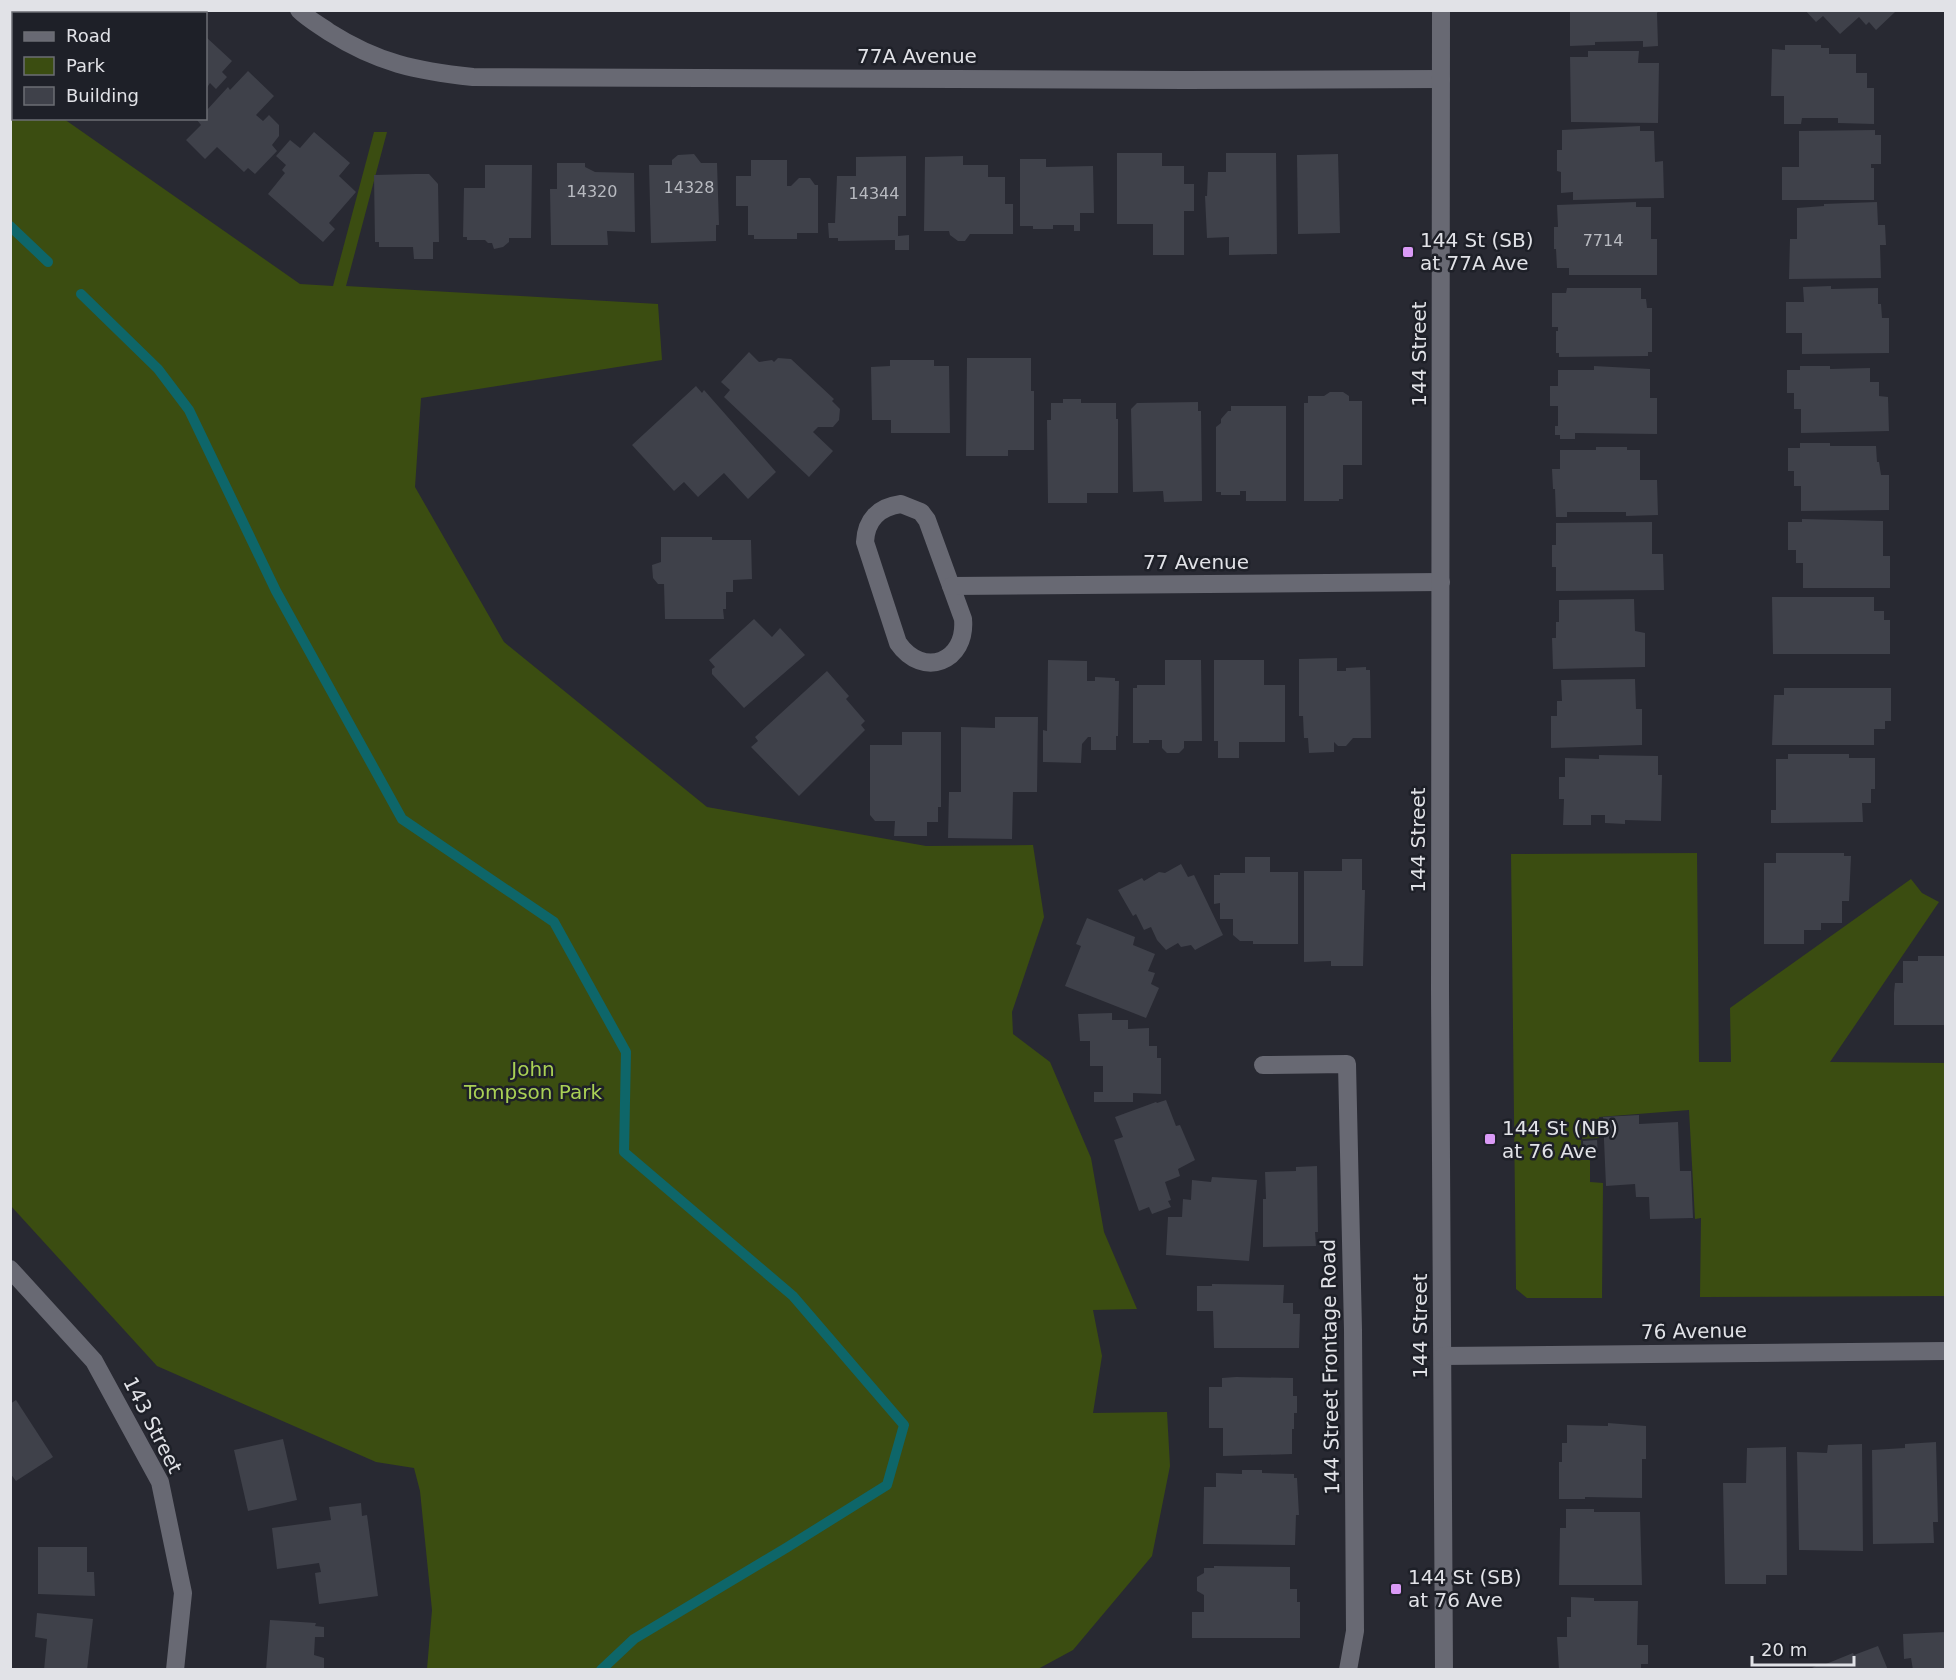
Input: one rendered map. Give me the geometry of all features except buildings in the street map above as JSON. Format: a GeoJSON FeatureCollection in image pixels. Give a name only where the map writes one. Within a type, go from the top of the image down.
{"type":"FeatureCollection","features":[{"type":"Feature","properties":{"kind":"street","name":"77A Avenue"},"geometry":{"type":"LineString","coordinates":[[299,10],[349,44],[394,64],[430,72],[473,76],[1173,80],[1441,79]]}},
{"type":"Feature","properties":{"kind":"street","name":"144 Street"},"geometry":{"type":"LineString","coordinates":[[1441,10],[1440,989],[1444,1670]]}},
{"type":"Feature","properties":{"kind":"street"},"geometry":{"type":"LineString","coordinates":[[901,504],[921,512],[927,520],[951,586],[963,619],[962,641],[956,651],[938,662],[926,663],[914,660],[898,643],[865,542],[866,531],[871,520],[879,511],[901,504]]}},
{"type":"Feature","properties":{"kind":"street","name":"77 Avenue"},"geometry":{"type":"LineString","coordinates":[[951,586],[1441,582]]}},
{"type":"Feature","properties":{"kind":"street","name":"144 Street Frontage Road"},"geometry":{"type":"LineString","coordinates":[[1263,1065],[1347,1064],[1353,1318],[1355,1620],[1348,1670]]}},
{"type":"Feature","properties":{"kind":"street","name":"143 Street"},"geometry":{"type":"LineString","coordinates":[[10,1269],[94,1361],[160,1482],[183,1593],[175,1670]]}},
{"type":"Feature","properties":{"kind":"street","name":"76 Avenue"},"geometry":{"type":"LineString","coordinates":[[1443,1356],[1946,1351]]}},
{"type":"Feature","properties":{"kind":"green space","name":"John Tompson Park"},"geometry":{"type":"Polygon","coordinates":[[[11,67],[12,120],[65,120],[300,284],[333,286],[374,132],[387,132],[346,286],[658,304],[662,360],[421,398],[415,487],[504,642],[707,807],[926,846],[1033,845],[1044,917],[1012,1012],[1013,1034],[1050,1062],[1091,1158],[1104,1232],[1137,1309],[1093,1310],[1102,1356],[1093,1413],[1167,1412],[1170,1466],[1152,1556],[1073,1650],[1038,1669],[427,1669],[432,1610],[420,1491],[414,1468],[376,1462],[157,1366],[11,1206],[11,67]]]}},
{"type":"Feature","properties":{"kind":"green space"},"geometry":{"type":"Polygon","coordinates":[[[1697,853],[1699,1062],[1731,1062],[1730,1008],[1911,879],[1922,893],[1939,902],[1830,1062],[1945,1063],[1945,1296],[1700,1297],[1701,1218],[1695,1219],[1689,1110],[1599,1117],[1599,1138],[1581,1139],[1581,1160],[1590,1160],[1590,1182],[1603,1183],[1602,1298],[1527,1298],[1516,1289],[1511,854],[1697,853]]]}},
{"type":"Feature","properties":{"kind":"waterway"},"geometry":{"type":"LineString","coordinates":[[10,226],[48,262]]}},
{"type":"Feature","properties":{"kind":"waterway"},"geometry":{"type":"LineString","coordinates":[[81,294],[158,369],[189,410],[276,591],[402,819],[554,922],[626,1052],[624,1152],[793,1296],[904,1425],[887,1485],[634,1639],[601,1670]]}},
{"type":"Feature","properties":{"kind":"place","name":"144 St (SB) at 77A Ave"},"geometry":{"type":"Point","coordinates":[1408,252]}},
{"type":"Feature","properties":{"kind":"place","name":"144 St (NB) at 76 Ave"},"geometry":{"type":"Point","coordinates":[1490,1139]}},
{"type":"Feature","properties":{"kind":"place","name":"144 St (SB) at 76 Ave"},"geometry":{"type":"Point","coordinates":[1396,1589]}}]}
